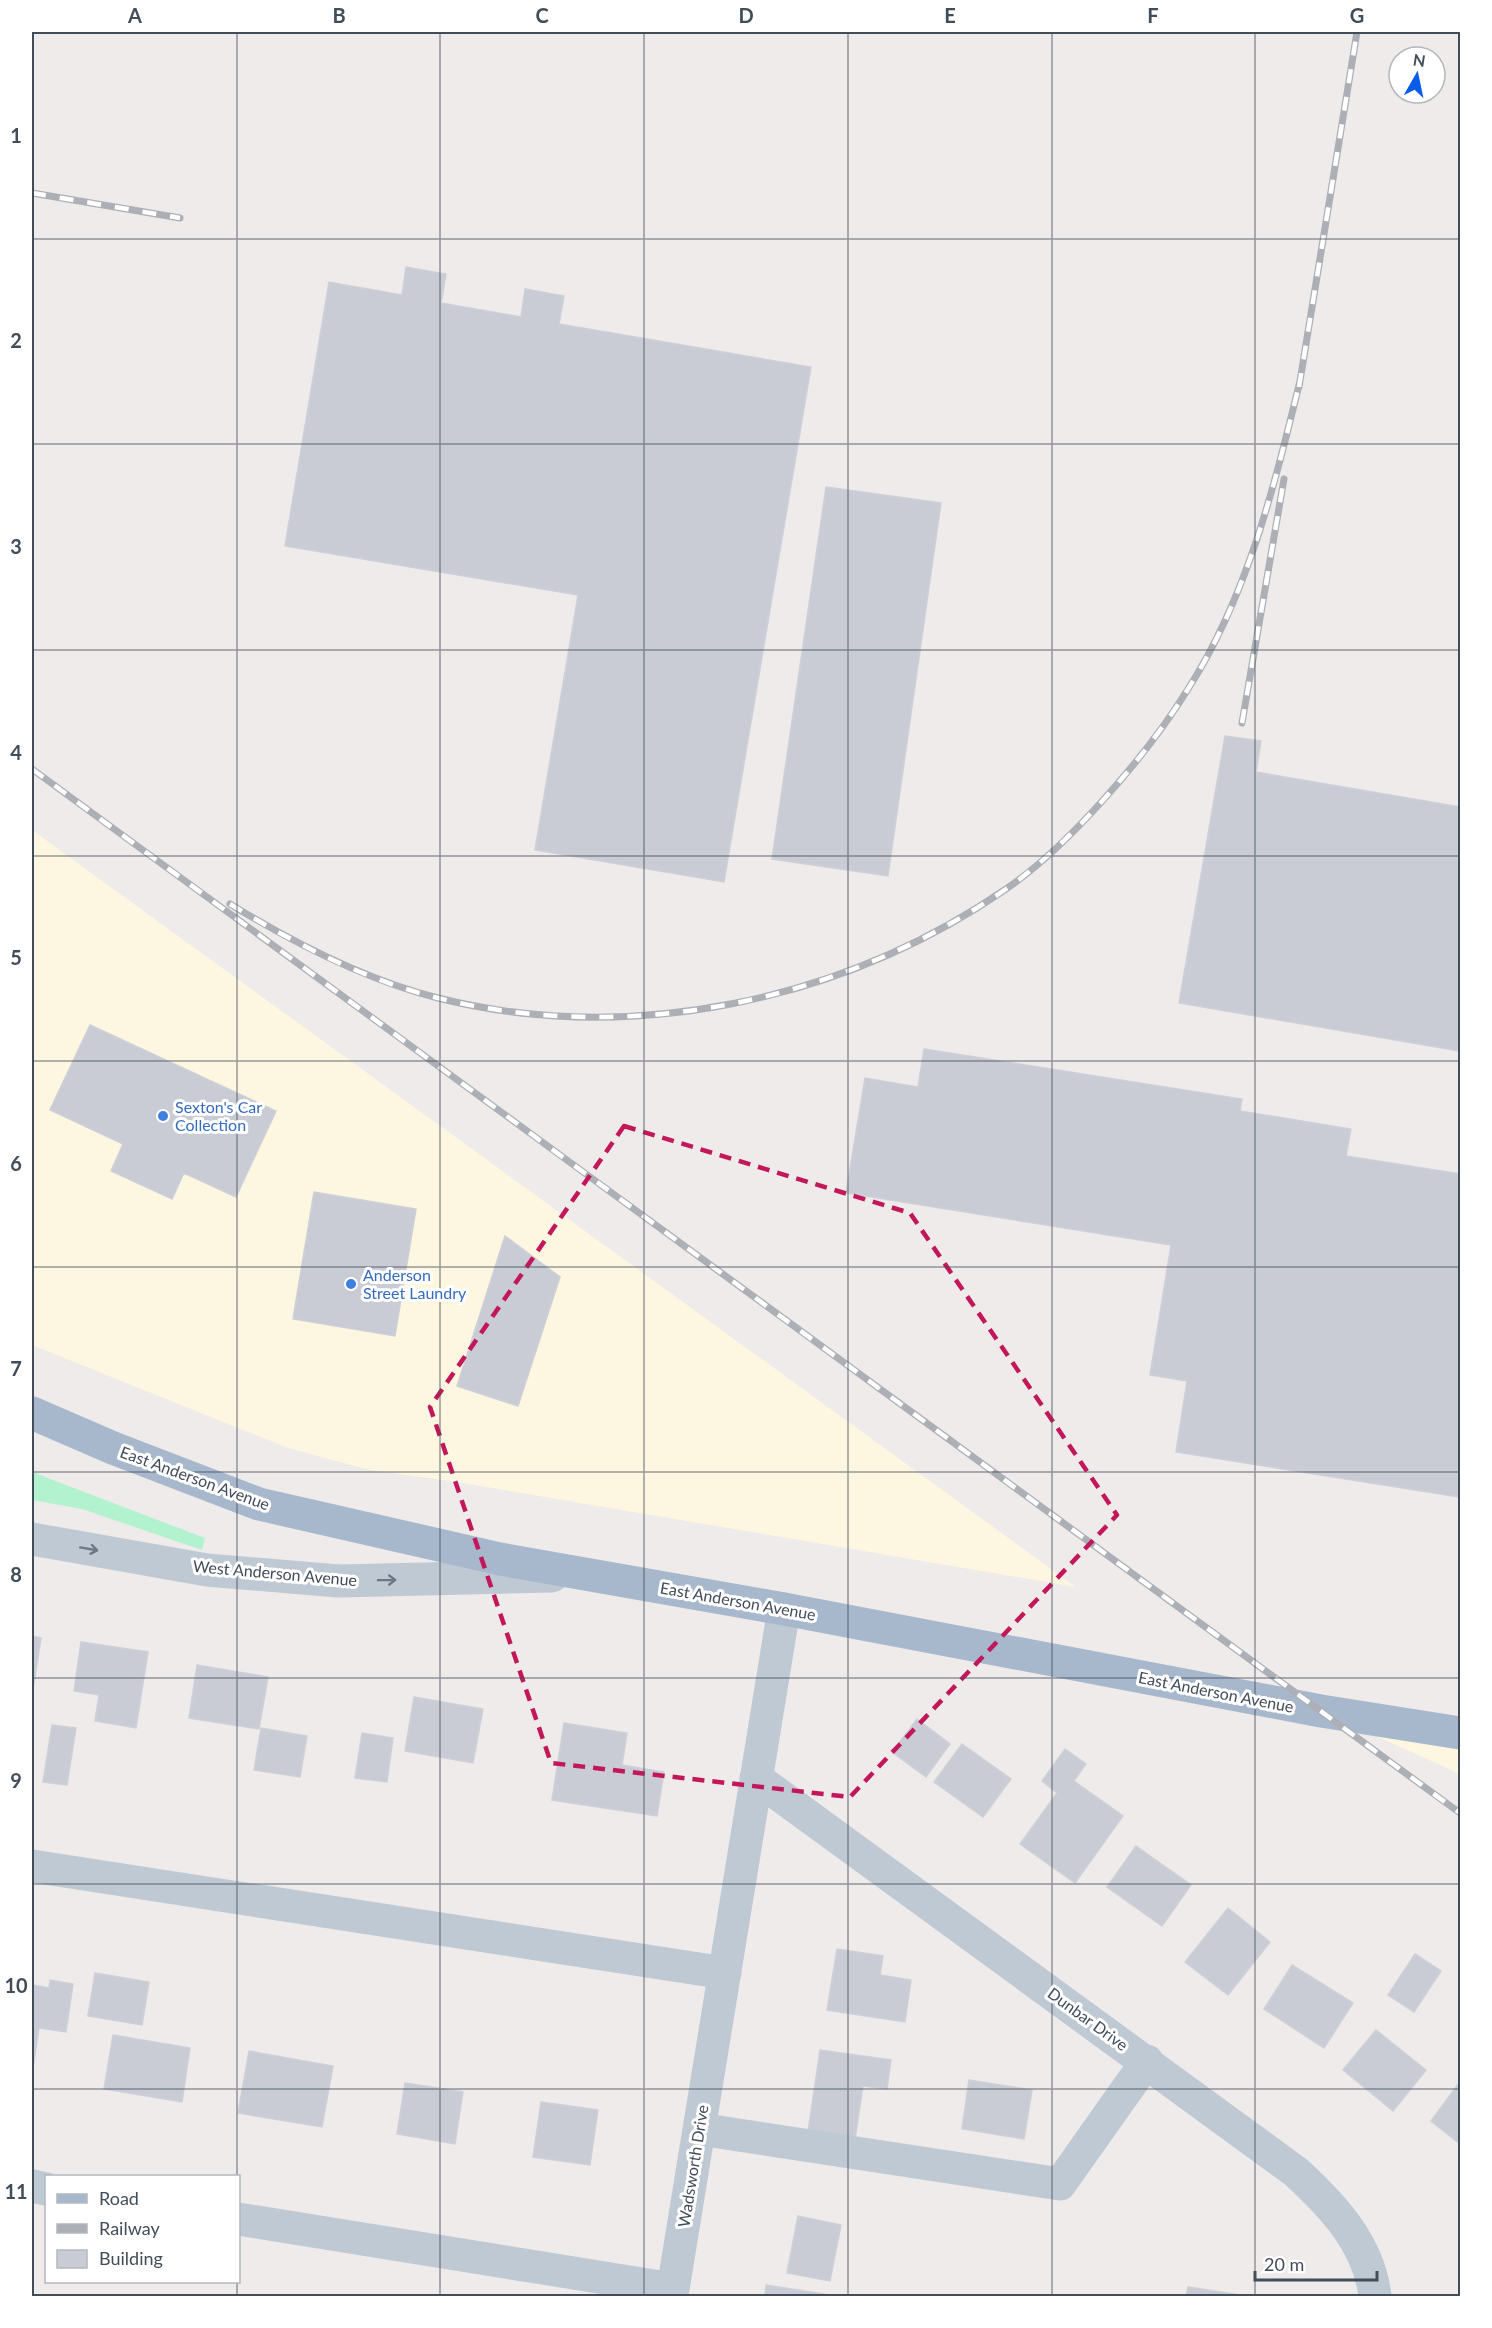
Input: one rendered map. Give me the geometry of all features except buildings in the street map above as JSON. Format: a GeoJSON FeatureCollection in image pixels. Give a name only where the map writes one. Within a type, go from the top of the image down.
{"type":"FeatureCollection","features":[{"type":"Feature","properties":{"kind":"main road","name":"East Anderson Avenue"},"geometry":{"type":"LineString","coordinates":[[32,1413],[113,1448],[260,1504],[536,1566],[784,1609],[1200,1689],[1461,1733]]}},
{"type":"Feature","properties":{"kind":"street","name":"West Anderson Avenue"},"geometry":{"type":"LineString","coordinates":[[32,1539],[207,1570],[339,1581],[592,1575]]}},
{"type":"Feature","properties":{"kind":"street","name":"Wadsworth Drive"},"geometry":{"type":"LineString","coordinates":[[240,2220],[673,2289],[784,1609]]}},
{"type":"Feature","properties":{"kind":"street","name":"Dunbar Drive"},"geometry":{"type":"LineString","coordinates":[[756,1778],[1147,2061],[1296,2172],[1331,2205],[1357,2240],[1374,2286],[1375,2296]]}},
{"type":"Feature","properties":{"kind":"street"},"geometry":{"type":"LineString","coordinates":[[32,1866],[725,1973]]}},
{"type":"Feature","properties":{"kind":"street"},"geometry":{"type":"LineString","coordinates":[[699,2130],[1060,2184],[1147,2061]]}},
{"type":"Feature","properties":{"kind":"highlighted area"},"geometry":{"type":"Polygon","coordinates":[[[624,1126],[910,1213],[1117,1515],[850,1797],[551,1763],[430,1407],[624,1126]]]}},
{"type":"Feature","properties":{"kind":"shaded area"},"geometry":{"type":"Polygon","coordinates":[[[32,830],[1076,1587],[457,1482],[370,1470],[288,1448],[32,1345],[32,830]]]}},
{"type":"Feature","properties":{"kind":"shaded area"},"geometry":{"type":"Polygon","coordinates":[[[1321,1711],[1460,1733],[1460,1774],[1321,1711]]]}},
{"type":"Feature","properties":{"kind":"green space"},"geometry":{"type":"Polygon","coordinates":[[[32,1472],[205,1538],[202,1550],[82,1509],[32,1500],[32,1472]]]}},
{"type":"Feature","properties":{"kind":"railway"},"geometry":{"type":"LineString","coordinates":[[1299,387],[1357,32]]}},
{"type":"Feature","properties":{"kind":"railway"},"geometry":{"type":"LineString","coordinates":[[32,193],[180,218]]}},
{"type":"Feature","properties":{"kind":"railway"},"geometry":{"type":"LineString","coordinates":[[230,904],[279,933],[331,959],[411,990],[438,998],[511,1012],[585,1017],[660,1014],[733,1004],[806,985],[876,960],[943,928],[1006,889],[1030,871],[1081,824],[1152,742],[1188,689],[1227,616],[1257,540],[1300,381]]}},
{"type":"Feature","properties":{"kind":"railway"},"geometry":{"type":"LineString","coordinates":[[1242,723],[1284,479]]}},
{"type":"Feature","properties":{"kind":"railway"},"geometry":{"type":"LineString","coordinates":[[32,769],[1460,1813]]}},
{"type":"Feature","properties":{"kind":"place","name":"Sexton's Car Collection"},"geometry":{"type":"Point","coordinates":[163,1116]}},
{"type":"Feature","properties":{"kind":"place","name":"Anderson Street Laundry"},"geometry":{"type":"Point","coordinates":[351,1284]}}]}
